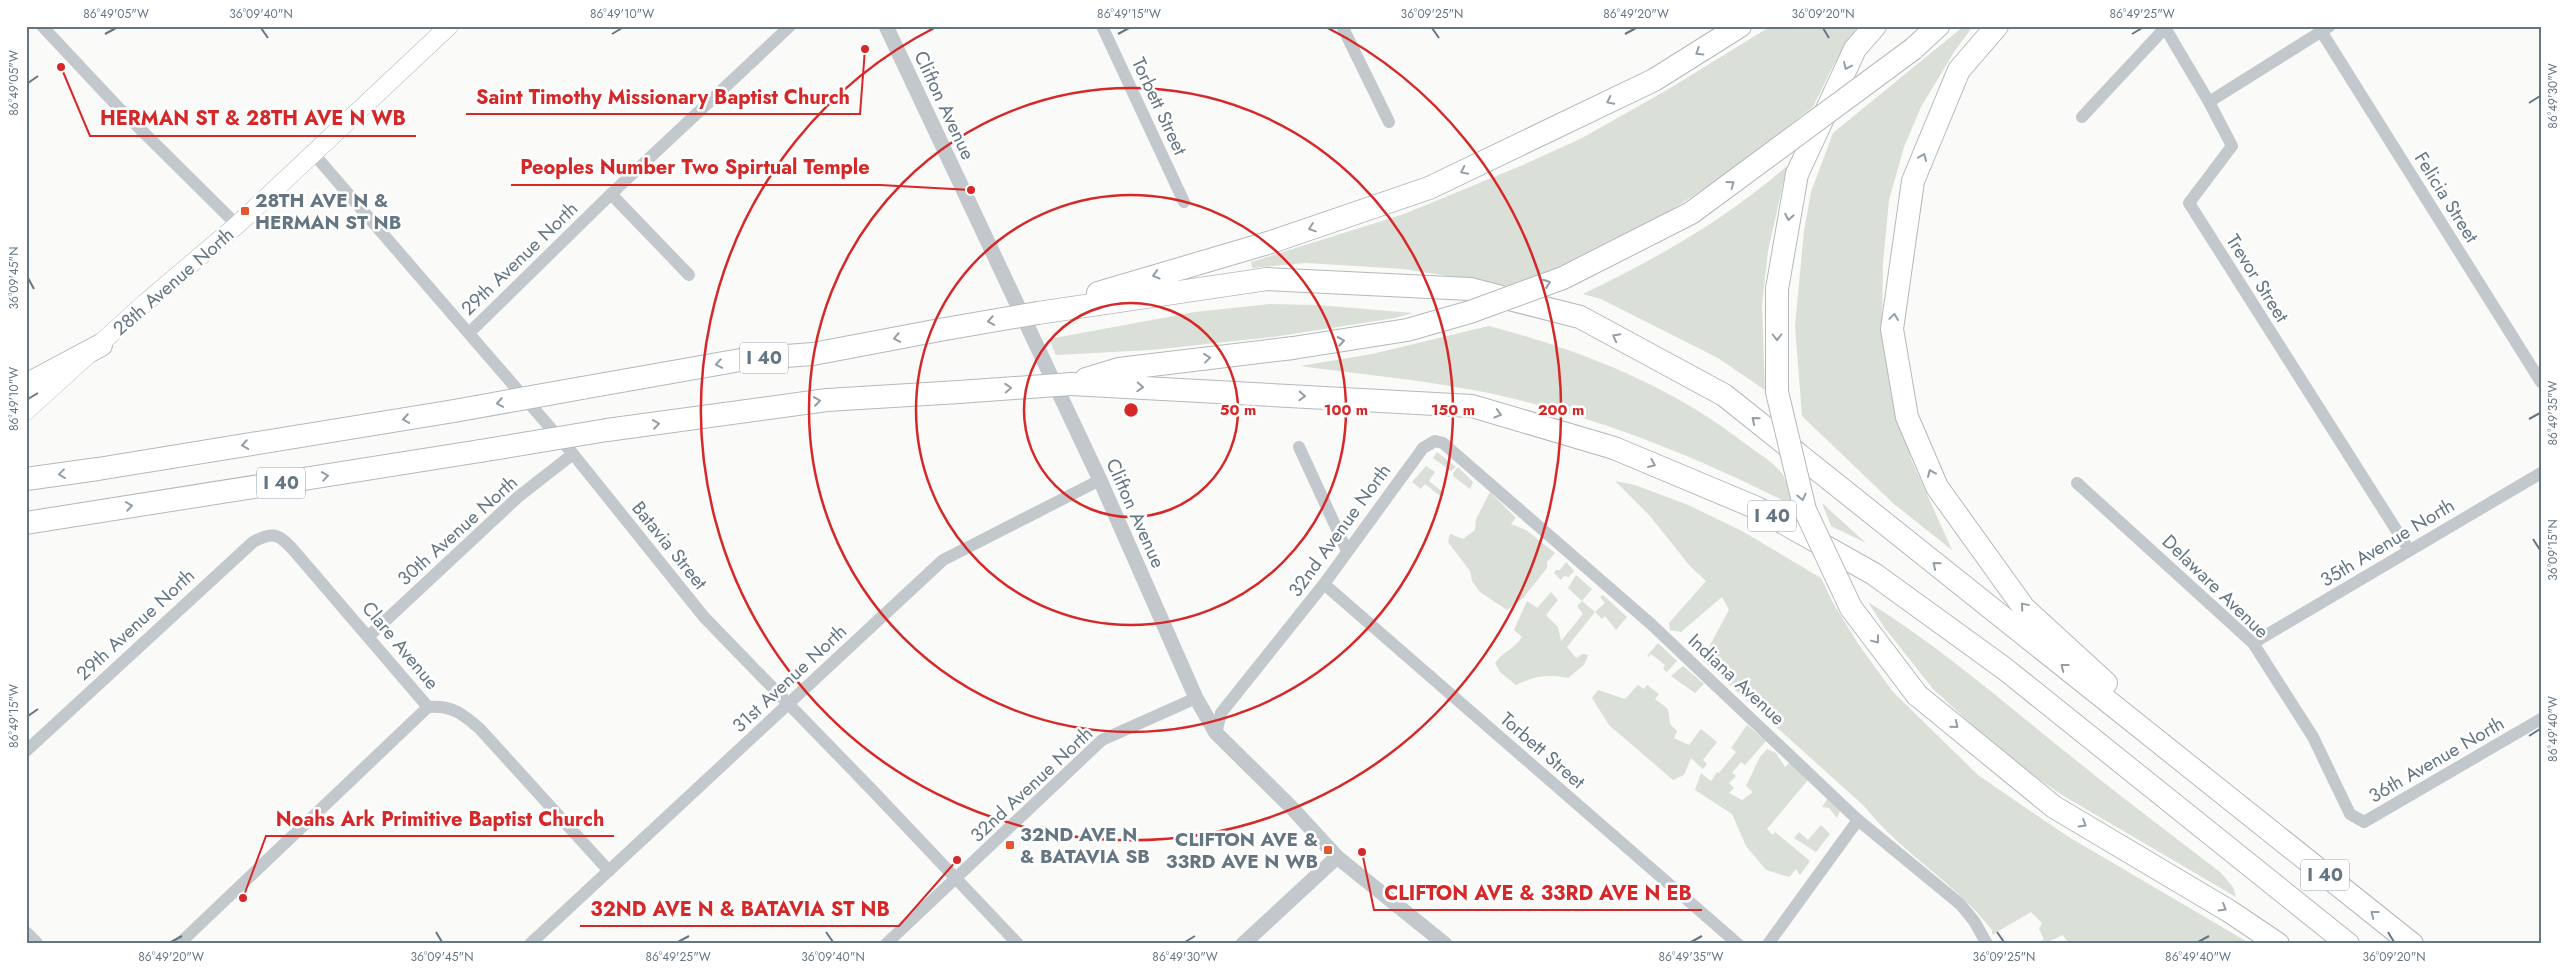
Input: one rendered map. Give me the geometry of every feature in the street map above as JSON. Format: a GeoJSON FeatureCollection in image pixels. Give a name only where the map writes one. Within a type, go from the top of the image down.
{"type":"FeatureCollection","features":[{"type":"Feature","properties":{"kind":"highway"},"geometry":{"type":"LineString","coordinates":[[1038,313],[1140,280],[1271,242],[1429,188],[1654,80],[1740,26]]}},
{"type":"Feature","properties":{"kind":"highway"},"geometry":{"type":"LineString","coordinates":[[1875,26],[1855,49],[1797,174],[1777,288],[1777,392],[1805,510],[1851,608],[1917,695],[2054,807],[2229,911],[2278,944]]}},
{"type":"Feature","properties":{"kind":"highway"},"geometry":{"type":"LineString","coordinates":[[1072,384],[1118,369],[1292,348],[1407,330],[1470,312],[1563,278],[1691,213],[1913,49],[1938,26]]}},
{"type":"Feature","properties":{"kind":"highway"},"geometry":{"type":"LineString","coordinates":[[1997,26],[1958,70],[1913,181],[1892,329],[1907,417],[1937,487],[2024,608],[2239,806]]}},
{"type":"Feature","properties":{"kind":"highway","name":"I 40"},"geometry":{"type":"LineString","coordinates":[[26,479],[454,411],[746,359],[813,354],[1038,313],[1267,279],[1470,289],[1580,317],[1724,395],[2412,944]]}},
{"type":"Feature","properties":{"kind":"highway"},"geometry":{"type":"LineString","coordinates":[[26,385],[101,344]]}},
{"type":"Feature","properties":{"kind":"highway","name":"I 40"},"geometry":{"type":"LineString","coordinates":[[26,523],[607,430],[827,400],[1072,384],[1472,406],[1614,448],[1757,508],[1874,574],[2005,669],[2348,944]]}},
{"type":"Feature","properties":{"kind":"main road","name":"28th Avenue North"},"geometry":{"type":"LineString","coordinates":[[26,411],[145,303],[238,225],[449,26]]}},
{"type":"Feature","properties":{"kind":"street"},"geometry":{"type":"LineString","coordinates":[[42,26],[118,107],[238,225]]}},
{"type":"Feature","properties":{"kind":"street","name":"29th Avenue North"},"geometry":{"type":"LineString","coordinates":[[470,332],[611,194],[790,26]]}},
{"type":"Feature","properties":{"kind":"street","name":"Clifton Avenue"},"geometry":{"type":"LineString","coordinates":[[886,26],[1100,480],[1196,698],[1216,734],[1292,808],[1337,857],[1445,944]]}},
{"type":"Feature","properties":{"kind":"street","name":"Torbett Street"},"geometry":{"type":"LineString","coordinates":[[1102,26],[1184,202]]}},
{"type":"Feature","properties":{"kind":"street"},"geometry":{"type":"LineString","coordinates":[[1342,26],[1389,122]]}},
{"type":"Feature","properties":{"kind":"street"},"geometry":{"type":"LineString","coordinates":[[2082,117],[2165,27]]}},
{"type":"Feature","properties":{"kind":"street","name":"Trevor Street"},"geometry":{"type":"LineString","coordinates":[[2165,27],[2209,102],[2232,146],[2189,203],[2409,550]]}},
{"type":"Feature","properties":{"kind":"street"},"geometry":{"type":"LineString","coordinates":[[2209,102],[2325,29]]}},
{"type":"Feature","properties":{"kind":"street","name":"Felicia Street"},"geometry":{"type":"LineString","coordinates":[[2325,29],[2541,382]]}},
{"type":"Feature","properties":{"kind":"street","name":"Batavia Street"},"geometry":{"type":"LineString","coordinates":[[313,153],[470,332],[573,454],[704,617],[1018,944]]}},
{"type":"Feature","properties":{"kind":"street"},"geometry":{"type":"LineString","coordinates":[[611,194],[689,275]]}},
{"type":"Feature","properties":{"kind":"street","name":"32nd Avenue North"},"geometry":{"type":"LineString","coordinates":[[1216,734],[1221,713],[1324,584],[1423,448],[1435,441],[1452,449]]}},
{"type":"Feature","properties":{"kind":"street"},"geometry":{"type":"LineString","coordinates":[[1299,447],[1347,551]]}},
{"type":"Feature","properties":{"kind":"street","name":"Indiana Avenue"},"geometry":{"type":"LineString","coordinates":[[1452,449],[1651,624],[1858,820],[1960,904],[1968,912],[1987,944]]}},
{"type":"Feature","properties":{"kind":"street","name":"30th Avenue North"},"geometry":{"type":"LineString","coordinates":[[369,636],[518,497],[573,454]]}},
{"type":"Feature","properties":{"kind":"street","name":"35th Avenue North"},"geometry":{"type":"LineString","coordinates":[[2253,643],[2541,473]]}},
{"type":"Feature","properties":{"kind":"street","name":"31st Avenue North"},"geometry":{"type":"LineString","coordinates":[[530,944],[943,560],[1100,480]]}},
{"type":"Feature","properties":{"kind":"street","name":"Delaware Avenue"},"geometry":{"type":"LineString","coordinates":[[2077,482],[2253,643],[2313,737],[2350,814]]}},
{"type":"Feature","properties":{"kind":"street","name":"29th Avenue North"},"geometry":{"type":"LineString","coordinates":[[26,750],[253,542],[263,537],[275,535]]}},
{"type":"Feature","properties":{"kind":"street","name":"Clare Avenue"},"geometry":{"type":"LineString","coordinates":[[275,535],[286,542],[369,636],[428,707],[444,706],[460,712],[480,729],[609,871]]}},
{"type":"Feature","properties":{"kind":"street","name":"Torbett Street"},"geometry":{"type":"LineString","coordinates":[[1324,584],[1738,944]]}},
{"type":"Feature","properties":{"kind":"street","name":"32nd Avenue North"},"geometry":{"type":"LineString","coordinates":[[886,944],[1102,740],[1196,698]]}},
{"type":"Feature","properties":{"kind":"street"},"geometry":{"type":"LineString","coordinates":[[178,944],[428,707]]}},
{"type":"Feature","properties":{"kind":"street","name":"36th Avenue North"},"geometry":{"type":"LineString","coordinates":[[2350,814],[2364,822],[2541,719]]}},
{"type":"Feature","properties":{"kind":"street"},"geometry":{"type":"LineString","coordinates":[[1768,944],[1858,820]]}},
{"type":"Feature","properties":{"kind":"street"},"geometry":{"type":"LineString","coordinates":[[1243,944],[1337,857]]}},
{"type":"Feature","properties":{"kind":"street"},"geometry":{"type":"LineString","coordinates":[[26,934],[36,944]]}},
{"type":"Feature","properties":{"kind":"shaded area"},"geometry":{"type":"Polygon","coordinates":[[[1771,26],[1858,26],[1833,66],[1813,107],[1717,180],[1667,213],[1585,257],[1511,286],[1404,269],[1306,263],[1252,268],[1251,262],[1404,214],[1523,165],[1582,138],[1667,90],[1771,26]]]}},
{"type":"Feature","properties":{"kind":"shaded area"},"geometry":{"type":"Polygon","coordinates":[[[1964,26],[1973,26],[1954,52],[1921,107],[1904,147],[1889,200],[1883,263],[1882,322],[1888,376],[1911,459],[1952,550],[1894,504],[1802,416],[1795,326],[1804,231],[1811,192],[1833,133],[1964,26]]]}},
{"type":"Feature","properties":{"kind":"shaded area"},"geometry":{"type":"Polygon","coordinates":[[[1787,166],[1768,251],[1762,305],[1765,390],[1718,358],[1601,299],[1583,294],[1637,267],[1689,237],[1739,204],[1787,166]]]}},
{"type":"Feature","properties":{"kind":"shaded area"},"geometry":{"type":"Polygon","coordinates":[[[1270,304],[1316,305],[1413,313],[1395,318],[1273,337],[1151,350],[1056,355],[1049,339],[1195,312],[1270,304]]]}},
{"type":"Feature","properties":{"kind":"shaded area"},"geometry":{"type":"Polygon","coordinates":[[[1489,326],[1556,346],[1622,371],[1684,403],[1714,421],[1775,466],[1784,477],[1792,505],[1716,468],[1637,436],[1556,410],[1452,386],[1300,366],[1372,354],[1489,326]]]}},
{"type":"Feature","properties":{"kind":"shaded area"},"geometry":{"type":"Polygon","coordinates":[[[1437,452],[1456,467],[1451,471],[1433,458],[1437,452]]]}},
{"type":"Feature","properties":{"kind":"shaded area"},"geometry":{"type":"Polygon","coordinates":[[[1426,466],[1435,472],[1429,481],[1444,493],[1441,497],[1425,484],[1421,489],[1412,482],[1426,466]]]}},
{"type":"Feature","properties":{"kind":"shaded area"},"geometry":{"type":"Polygon","coordinates":[[[1458,467],[1473,482],[1470,489],[1453,476],[1458,467]]]}},
{"type":"Feature","properties":{"kind":"shaded area"},"geometry":{"type":"Polygon","coordinates":[[[1615,481],[1635,485],[1688,505],[1742,531],[1821,578],[1833,603],[1859,645],[1893,692],[1978,775],[2067,836],[2251,944],[2069,944],[2063,935],[2043,944],[2041,941],[2044,939],[2039,929],[2042,923],[2031,912],[1992,935],[1992,930],[1962,897],[1894,838],[1864,806],[1702,660],[1729,610],[1722,597],[1681,632],[1670,630],[1669,623],[1706,581],[1690,566],[1650,516],[1615,481]]]}},
{"type":"Feature","properties":{"kind":"shaded area"},"geometry":{"type":"Polygon","coordinates":[[[1490,492],[1516,518],[1511,524],[1526,530],[1555,553],[1547,562],[1547,568],[1523,598],[1507,610],[1480,592],[1472,581],[1470,571],[1448,542],[1450,534],[1463,539],[1475,530],[1476,519],[1490,492]]]}},
{"type":"Feature","properties":{"kind":"shaded area"},"geometry":{"type":"Polygon","coordinates":[[[1822,503],[1866,543],[1831,526],[1822,503]]]}},
{"type":"Feature","properties":{"kind":"shaded area"},"geometry":{"type":"Polygon","coordinates":[[[1566,562],[1574,571],[1569,577],[1564,576],[1561,580],[1554,573],[1556,570],[1560,570],[1566,562]]]}},
{"type":"Feature","properties":{"kind":"shaded area"},"geometry":{"type":"Polygon","coordinates":[[[1576,575],[1592,589],[1582,601],[1568,588],[1576,575]]]}},
{"type":"Feature","properties":{"kind":"shaded area"},"geometry":{"type":"Polygon","coordinates":[[[1551,592],[1558,600],[1546,615],[1558,627],[1561,641],[1583,614],[1577,606],[1582,601],[1595,612],[1567,647],[1576,658],[1583,654],[1588,655],[1584,665],[1568,678],[1542,677],[1516,685],[1500,672],[1495,663],[1516,645],[1522,637],[1514,630],[1527,601],[1537,608],[1551,592]]]}},
{"type":"Feature","properties":{"kind":"shaded area"},"geometry":{"type":"Polygon","coordinates":[[[1603,595],[1627,617],[1616,630],[1605,616],[1602,619],[1595,612],[1605,603],[1600,597],[1603,595]]]}},
{"type":"Feature","properties":{"kind":"shaded area"},"geometry":{"type":"Polygon","coordinates":[[[1868,602],[1945,655],[2220,872],[2233,887],[2236,897],[2062,795],[2007,757],[1933,689],[1884,627],[1868,602]]]}},
{"type":"Feature","properties":{"kind":"shaded area"},"geometry":{"type":"Polygon","coordinates":[[[1658,643],[1677,661],[1667,672],[1663,669],[1665,665],[1651,654],[1647,656],[1658,643]]]}},
{"type":"Feature","properties":{"kind":"shaded area"},"geometry":{"type":"Polygon","coordinates":[[[1683,666],[1704,684],[1695,693],[1671,676],[1683,666]]]}},
{"type":"Feature","properties":{"kind":"shaded area"},"geometry":{"type":"Polygon","coordinates":[[[1638,685],[1644,689],[1647,685],[1659,694],[1655,699],[1668,709],[1670,724],[1677,731],[1674,738],[1689,745],[1701,729],[1717,742],[1703,760],[1707,764],[1703,769],[1691,758],[1684,775],[1673,780],[1609,725],[1592,698],[1598,690],[1625,699],[1638,685]]]}},
{"type":"Feature","properties":{"kind":"shaded area"},"geometry":{"type":"Polygon","coordinates":[[[1747,725],[1766,741],[1745,765],[1741,762],[1732,773],[1736,776],[1729,783],[1734,788],[1729,793],[1742,800],[1753,792],[1746,786],[1760,757],[1767,749],[1776,753],[1785,767],[1794,758],[1812,775],[1767,829],[1773,835],[1775,832],[1810,861],[1800,875],[1796,869],[1789,877],[1766,870],[1746,846],[1732,814],[1695,790],[1701,773],[1711,781],[1736,752],[1731,748],[1747,725]]]}},
{"type":"Feature","properties":{"kind":"shaded area"},"geometry":{"type":"Polygon","coordinates":[[[1828,798],[1840,811],[1837,818],[1829,808],[1822,807],[1828,798]]]}},
{"type":"Feature","properties":{"kind":"shaded area"},"geometry":{"type":"Polygon","coordinates":[[[1821,825],[1830,834],[1816,852],[1794,838],[1799,832],[1808,840],[1821,825]]]}},
{"type":"Feature","properties":{"kind":"place","name":"Saint Timothy Missionary Baptist Church"},"geometry":{"type":"Point","coordinates":[865,49]}},
{"type":"Feature","properties":{"kind":"place","name":"HERMAN ST & 28TH AVE N WB"},"geometry":{"type":"Point","coordinates":[61,67]}},
{"type":"Feature","properties":{"kind":"place","name":"Peoples Number Two Spirtual Temple"},"geometry":{"type":"Point","coordinates":[971,190]}},
{"type":"Feature","properties":{"kind":"place","name":"28TH AVE N & HERMAN ST NB"},"geometry":{"type":"Point","coordinates":[245,211]}},
{"type":"Feature","properties":{"kind":"place","name":"32ND AVE N & BATAVIA SB"},"geometry":{"type":"Point","coordinates":[1010,845]}},
{"type":"Feature","properties":{"kind":"place","name":"CLIFTON AVE & 33RD AVE N WB"},"geometry":{"type":"Point","coordinates":[1328,850]}},
{"type":"Feature","properties":{"kind":"place","name":"CLIFTON AVE & 33RD AVE N EB"},"geometry":{"type":"Point","coordinates":[1362,852]}},
{"type":"Feature","properties":{"kind":"place","name":"32ND AVE N & BATAVIA ST NB"},"geometry":{"type":"Point","coordinates":[957,860]}},
{"type":"Feature","properties":{"kind":"place","name":"Noahs Ark Primitive Baptist Church"},"geometry":{"type":"Point","coordinates":[243,898]}}]}
